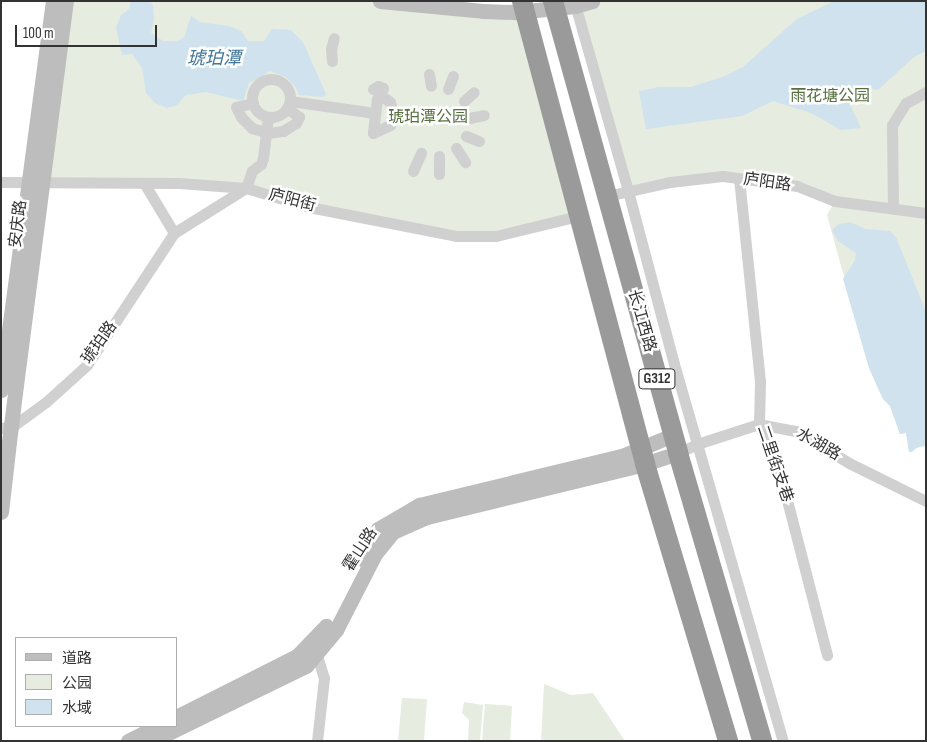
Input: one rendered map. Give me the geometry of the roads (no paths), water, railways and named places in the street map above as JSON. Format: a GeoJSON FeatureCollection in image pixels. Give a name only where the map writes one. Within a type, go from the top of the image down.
{"type":"FeatureCollection","features":[{"type":"Feature","properties":{"kind":"highway","name":"长江西路"},"geometry":{"type":"LineString","coordinates":[[563,6],[606,196],[675,444],[762,741]]}},
{"type":"Feature","properties":{"kind":"highway","name":"长江西路"},"geometry":{"type":"LineString","coordinates":[[521,9],[641,457],[728,741]]}},
{"type":"Feature","properties":{"kind":"main road","name":"安庆路"},"geometry":{"type":"LineString","coordinates":[[36,182],[53,1]]}},
{"type":"Feature","properties":{"kind":"main road","name":"安庆路"},"geometry":{"type":"LineString","coordinates":[[1,512],[9,442],[6,386],[36,182],[66,1]]}},
{"type":"Feature","properties":{"kind":"main road"},"geometry":{"type":"LineString","coordinates":[[380,1],[483,12],[563,6],[592,1]]}},
{"type":"Feature","properties":{"kind":"main road","name":"霍山路"},"geometry":{"type":"LineString","coordinates":[[152,741],[306,666],[378,529],[419,505],[622,456],[641,457],[675,444]]}},
{"type":"Feature","properties":{"kind":"main road","name":"霍山路"},"geometry":{"type":"LineString","coordinates":[[178,716],[314,648]]}},
{"type":"Feature","properties":{"kind":"main road"},"geometry":{"type":"LineString","coordinates":[[128,741],[156,727]]}},
{"type":"Feature","properties":{"kind":"street"},"geometry":{"type":"LineString","coordinates":[[563,6],[628,191],[697,444],[783,741]]}},
{"type":"Feature","properties":{"kind":"street"},"geometry":{"type":"LineString","coordinates":[[332,60],[331,49],[334,38]]}},
{"type":"Feature","properties":{"kind":"street"},"geometry":{"type":"LineString","coordinates":[[429,74],[431,86]]}},
{"type":"Feature","properties":{"kind":"street"},"geometry":{"type":"LineString","coordinates":[[448,89],[453,76]]}},
{"type":"Feature","properties":{"kind":"street"},"geometry":{"type":"LineString","coordinates":[[144,183],[174,233],[246,188],[252,171],[261,164],[265,132],[253,92],[256,86],[266,78],[279,80],[289,89],[286,108]]}},
{"type":"Feature","properties":{"kind":"street"},"geometry":{"type":"LineString","coordinates":[[376,92],[390,102],[397,114],[390,125],[373,133],[375,113],[376,92]]}},
{"type":"Feature","properties":{"kind":"street"},"geometry":{"type":"LineString","coordinates":[[464,101],[474,92]]}},
{"type":"Feature","properties":{"kind":"street"},"geometry":{"type":"LineString","coordinates":[[893,208],[892,125],[906,103],[926,92]]}},
{"type":"Feature","properties":{"kind":"street"},"geometry":{"type":"LineString","coordinates":[[286,108],[299,117],[289,128],[278,132],[265,132],[252,128],[244,121],[236,107],[259,110],[286,108],[375,113]]}},
{"type":"Feature","properties":{"kind":"street"},"geometry":{"type":"LineString","coordinates":[[244,121],[259,110]]}},
{"type":"Feature","properties":{"kind":"street"},"geometry":{"type":"LineString","coordinates":[[469,118],[484,115]]}},
{"type":"Feature","properties":{"kind":"street"},"geometry":{"type":"LineString","coordinates":[[466,136],[479,141]]}},
{"type":"Feature","properties":{"kind":"street"},"geometry":{"type":"LineString","coordinates":[[456,148],[465,162]]}},
{"type":"Feature","properties":{"kind":"street"},"geometry":{"type":"LineString","coordinates":[[413,172],[421,153]]}},
{"type":"Feature","properties":{"kind":"street"},"geometry":{"type":"LineString","coordinates":[[439,156],[439,174]]}},
{"type":"Feature","properties":{"kind":"street","name":"庐阳路"},"geometry":{"type":"LineString","coordinates":[[606,196],[688,180],[723,176],[796,186],[835,201],[926,213]]}},
{"type":"Feature","properties":{"kind":"street","name":"二里街支巷"},"geometry":{"type":"LineString","coordinates":[[738,178],[760,382],[759,424],[781,477],[827,655]]}},
{"type":"Feature","properties":{"kind":"street","name":"庐阳街"},"geometry":{"type":"LineString","coordinates":[[1,182],[179,183],[246,188],[309,207],[457,236],[496,236],[575,216]]}},
{"type":"Feature","properties":{"kind":"street","name":"琥珀路"},"geometry":{"type":"LineString","coordinates":[[1,428],[13,426],[46,402],[87,365],[174,233]]}},
{"type":"Feature","properties":{"kind":"street","name":"水湖路"},"geometry":{"type":"LineString","coordinates":[[675,444],[697,444],[759,424],[796,431],[850,463],[926,501]]}},
{"type":"Feature","properties":{"kind":"street"},"geometry":{"type":"LineString","coordinates":[[641,457],[720,741]]}},
{"type":"Feature","properties":{"kind":"street"},"geometry":{"type":"LineString","coordinates":[[314,648],[324,678],[317,741]]}},
{"type":"Feature","properties":{"kind":"water","name":"琥珀潭"},"geometry":{"type":"Polygon","coordinates":[[[131,1],[150,1],[153,6],[154,19],[151,33],[163,41],[177,41],[184,37],[191,16],[200,22],[229,26],[241,31],[248,41],[264,41],[272,29],[291,30],[303,42],[326,94],[323,97],[299,95],[296,88],[286,77],[270,71],[249,83],[243,101],[206,92],[186,95],[177,105],[167,108],[155,103],[146,93],[142,68],[132,54],[122,55],[116,28],[121,15],[129,9],[131,1]]]}},
{"type":"Feature","properties":{"kind":"water"},"geometry":{"type":"Polygon","coordinates":[[[834,1],[926,1],[926,51],[914,57],[878,90],[859,86],[846,96],[861,128],[841,130],[811,113],[773,101],[742,116],[646,129],[639,91],[659,87],[691,87],[725,76],[743,67],[797,19],[834,1]]]}},
{"type":"Feature","properties":{"kind":"water"},"geometry":{"type":"Polygon","coordinates":[[[850,222],[865,229],[890,231],[896,237],[926,312],[926,447],[916,448],[912,452],[909,452],[906,433],[900,434],[890,406],[883,399],[869,368],[843,279],[855,260],[856,253],[838,241],[832,230],[839,224],[850,222]]]}},
{"type":"Feature","properties":{"kind":"park label","name":"雨花塘公园"},"geometry":{"type":"Point","coordinates":[830,97]}},
{"type":"Feature","properties":{"kind":"park label","name":"琥珀潭公园"},"geometry":{"type":"Point","coordinates":[428,118]}}]}
